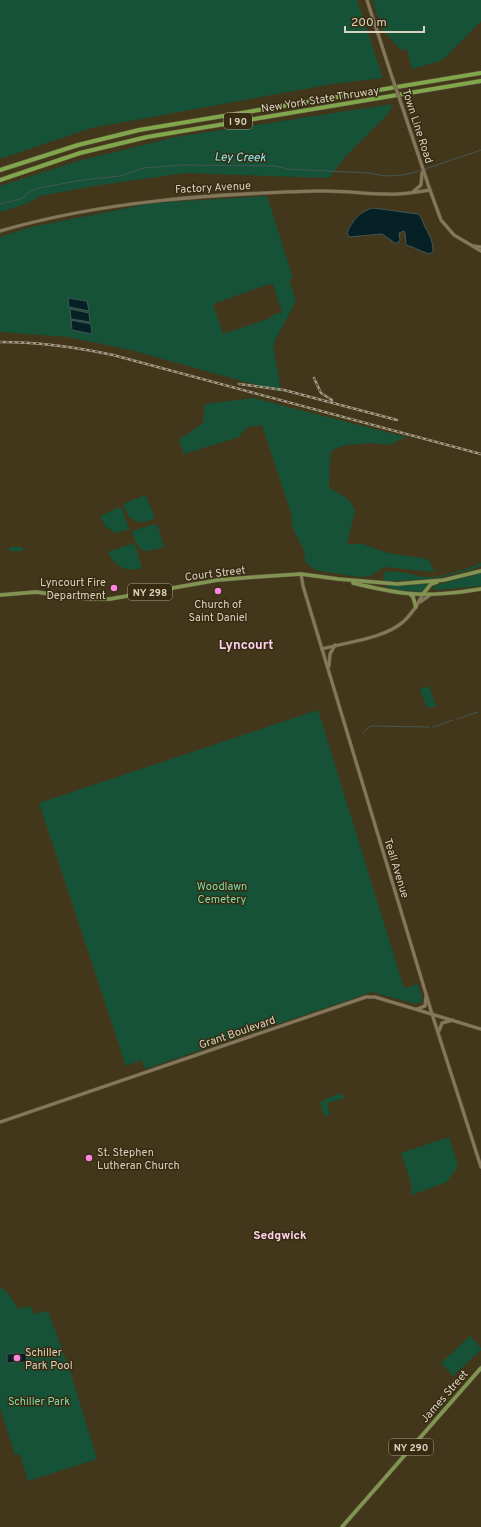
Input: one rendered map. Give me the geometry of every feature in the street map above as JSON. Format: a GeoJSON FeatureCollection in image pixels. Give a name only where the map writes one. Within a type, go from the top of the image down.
{"type":"FeatureCollection","features":[{"type":"Feature","properties":{"kind":"highway","name":"New York State Thruway"},"geometry":{"type":"LineString","coordinates":[[0,170],[78,145],[139,130],[481,73]]}},
{"type":"Feature","properties":{"kind":"highway","name":"New York State Thruway"},"geometry":{"type":"LineString","coordinates":[[0,180],[80,153],[147,137],[481,81]]}},
{"type":"Feature","properties":{"kind":"main road","name":"Court Street"},"geometry":{"type":"LineString","coordinates":[[0,596],[36,592],[87,599],[110,599],[225,580],[301,574],[397,584],[444,580],[481,570]]}},
{"type":"Feature","properties":{"kind":"main road","name":"Court Street"},"geometry":{"type":"LineString","coordinates":[[338,579],[410,594],[433,594],[481,589]]}},
{"type":"Feature","properties":{"kind":"main road"},"geometry":{"type":"LineString","coordinates":[[423,594],[429,586],[444,580]]}},
{"type":"Feature","properties":{"kind":"main road"},"geometry":{"type":"LineString","coordinates":[[429,586],[429,589],[433,594]]}},
{"type":"Feature","properties":{"kind":"main road"},"geometry":{"type":"LineString","coordinates":[[410,594],[413,597],[416,606]]}},
{"type":"Feature","properties":{"kind":"main road","name":"James Street"},"geometry":{"type":"LineString","coordinates":[[342,1527],[481,1368]]}},
{"type":"Feature","properties":{"kind":"street","name":"Town Line Road"},"geometry":{"type":"LineString","coordinates":[[367,0],[421,162],[423,175],[442,220],[454,235],[481,251]]}},
{"type":"Feature","properties":{"kind":"street"},"geometry":{"type":"LineString","coordinates":[[411,193],[421,185],[423,175]]}},
{"type":"Feature","properties":{"kind":"street","name":"Factory Avenue"},"geometry":{"type":"LineString","coordinates":[[0,231],[101,207],[167,199],[321,191],[386,194],[411,193],[430,190]]}},
{"type":"Feature","properties":{"kind":"street","name":"Town Line Road"},"geometry":{"type":"LineString","coordinates":[[469,245],[481,247]]}},
{"type":"Feature","properties":{"kind":"street","name":"Teall Avenue"},"geometry":{"type":"LineString","coordinates":[[301,574],[302,586],[432,1014],[481,1167]]}},
{"type":"Feature","properties":{"kind":"street"},"geometry":{"type":"LineString","coordinates":[[322,649],[382,634],[390,630],[403,622],[416,606],[423,594]]}},
{"type":"Feature","properties":{"kind":"street"},"geometry":{"type":"LineString","coordinates":[[416,606],[426,597],[433,594]]}},
{"type":"Feature","properties":{"kind":"street"},"geometry":{"type":"LineString","coordinates":[[328,670],[330,654],[335,645]]}},
{"type":"Feature","properties":{"kind":"street"},"geometry":{"type":"LineString","coordinates":[[416,1009],[424,1006],[426,1002],[426,992]]}},
{"type":"Feature","properties":{"kind":"street","name":"Grant Boulevard"},"geometry":{"type":"LineString","coordinates":[[0,1122],[366,998],[375,997],[481,1028]]}},
{"type":"Feature","properties":{"kind":"street"},"geometry":{"type":"LineString","coordinates":[[439,1033],[442,1023],[453,1020]]}},
{"type":"Feature","properties":{"kind":"green space"},"geometry":{"type":"Polygon","coordinates":[[[0,0],[357,0],[383,78],[332,84],[91,128],[0,159],[0,0]]]}},
{"type":"Feature","properties":{"kind":"green space"},"geometry":{"type":"Polygon","coordinates":[[[372,0],[481,0],[481,21],[443,60],[412,69],[407,50],[400,49],[383,31],[372,0]]]}},
{"type":"Feature","properties":{"kind":"green space"},"geometry":{"type":"Polygon","coordinates":[[[393,104],[389,113],[344,158],[329,178],[185,173],[100,185],[40,196],[26,204],[0,212],[0,186],[78,161],[176,137],[393,104]]]}},
{"type":"Feature","properties":{"kind":"green space"},"geometry":{"type":"Polygon","coordinates":[[[267,196],[293,278],[289,280],[296,301],[273,344],[281,392],[131,350],[68,337],[0,332],[0,237],[31,227],[153,203],[267,196]],[[273,284],[213,304],[223,334],[271,318],[271,316],[282,312],[273,284]]]}},
{"type":"Feature","properties":{"kind":"green space"},"geometry":{"type":"Polygon","coordinates":[[[253,398],[406,437],[389,445],[374,443],[346,445],[332,450],[330,458],[329,487],[349,500],[355,510],[347,544],[362,544],[388,553],[428,559],[435,572],[384,567],[371,576],[359,577],[315,570],[305,562],[304,550],[293,529],[291,513],[262,425],[247,427],[239,437],[184,454],[179,440],[203,423],[205,404],[253,398]]]}},
{"type":"Feature","properties":{"kind":"green space"},"geometry":{"type":"Polygon","coordinates":[[[143,496],[146,497],[155,518],[149,521],[136,522],[129,517],[123,504],[143,496]]]}},
{"type":"Feature","properties":{"kind":"green space"},"geometry":{"type":"Polygon","coordinates":[[[120,507],[129,529],[116,533],[106,527],[100,516],[120,507]]]}},
{"type":"Feature","properties":{"kind":"green space"},"geometry":{"type":"Polygon","coordinates":[[[155,524],[158,526],[164,547],[143,551],[135,541],[132,531],[155,524]]]}},
{"type":"Feature","properties":{"kind":"green space"},"geometry":{"type":"Polygon","coordinates":[[[131,544],[135,545],[142,568],[131,570],[117,565],[108,552],[131,544]]]}},
{"type":"Feature","properties":{"kind":"green space"},"geometry":{"type":"Polygon","coordinates":[[[10,547],[22,547],[23,551],[10,551],[10,547]]]}},
{"type":"Feature","properties":{"kind":"green space"},"geometry":{"type":"Polygon","coordinates":[[[481,563],[481,566],[470,570],[434,578],[385,581],[383,578],[384,573],[392,571],[424,577],[446,575],[481,563]]]}},
{"type":"Feature","properties":{"kind":"green space"},"geometry":{"type":"Polygon","coordinates":[[[481,573],[481,586],[435,590],[433,588],[434,586],[481,573]]]}},
{"type":"Feature","properties":{"kind":"green space"},"geometry":{"type":"Polygon","coordinates":[[[428,583],[422,592],[389,589],[386,587],[388,585],[428,583]]]}},
{"type":"Feature","properties":{"kind":"green space"},"geometry":{"type":"Polygon","coordinates":[[[429,686],[436,706],[429,708],[426,706],[420,689],[429,686]]]}},
{"type":"Feature","properties":{"kind":"green space","name":"Woodlawn Cemetery"},"geometry":{"type":"Polygon","coordinates":[[[318,710],[404,988],[418,984],[423,1001],[416,1004],[372,992],[145,1069],[141,1060],[126,1066],[39,803],[318,710]]]}},
{"type":"Feature","properties":{"kind":"green space"},"geometry":{"type":"Polygon","coordinates":[[[340,1093],[341,1096],[344,1095],[344,1098],[327,1103],[330,1114],[324,1116],[320,1102],[340,1093]]]}},
{"type":"Feature","properties":{"kind":"green space"},"geometry":{"type":"Polygon","coordinates":[[[449,1137],[458,1166],[447,1182],[411,1195],[412,1191],[410,1180],[401,1153],[449,1137]]]}},
{"type":"Feature","properties":{"kind":"green space","name":"Schiller Park"},"geometry":{"type":"Polygon","coordinates":[[[0,1287],[8,1293],[18,1309],[31,1306],[33,1314],[48,1311],[70,1371],[97,1459],[28,1481],[20,1454],[15,1455],[0,1408],[0,1287]]]}},
{"type":"Feature","properties":{"kind":"green space"},"geometry":{"type":"Polygon","coordinates":[[[470,1336],[481,1348],[481,1350],[453,1376],[441,1363],[470,1336]]]}},
{"type":"Feature","properties":{"kind":"water"},"geometry":{"type":"Polygon","coordinates":[[[373,208],[418,214],[422,219],[430,237],[433,251],[430,254],[406,245],[404,231],[399,233],[400,240],[398,243],[395,243],[382,234],[349,237],[347,233],[351,224],[364,211],[373,208]]]}},
{"type":"Feature","properties":{"kind":"water"},"geometry":{"type":"Polygon","coordinates":[[[68,298],[87,301],[89,311],[69,307],[68,298]]]}},
{"type":"Feature","properties":{"kind":"water"},"geometry":{"type":"Polygon","coordinates":[[[70,309],[89,313],[90,322],[71,319],[70,309]]]}},
{"type":"Feature","properties":{"kind":"water"},"geometry":{"type":"Polygon","coordinates":[[[71,320],[91,324],[92,334],[72,330],[71,320]]]}},
{"type":"Feature","properties":{"kind":"water","name":"Schiller Park Pool"},"geometry":{"type":"Polygon","coordinates":[[[26,1353],[27,1362],[7,1363],[7,1354],[26,1353]]]}},
{"type":"Feature","properties":{"kind":"waterway","name":"Ley Creek"},"geometry":{"type":"LineString","coordinates":[[425,169],[481,150]]}},
{"type":"Feature","properties":{"kind":"waterway","name":"Ley Creek"},"geometry":{"type":"LineString","coordinates":[[0,204],[21,199],[34,189],[82,180],[119,176],[144,168],[182,165],[275,166],[287,169],[369,173],[389,176],[409,174],[422,170]]}},
{"type":"Feature","properties":{"kind":"waterway"},"geometry":{"type":"LineString","coordinates":[[457,719],[478,712]]}},
{"type":"Feature","properties":{"kind":"waterway"},"geometry":{"type":"LineString","coordinates":[[433,727],[453,720]]}},
{"type":"Feature","properties":{"kind":"waterway"},"geometry":{"type":"LineString","coordinates":[[362,734],[370,726],[429,727]]}},
{"type":"Feature","properties":{"kind":"railway"},"geometry":{"type":"LineString","coordinates":[[0,342],[56,346],[113,355],[481,454]]}},
{"type":"Feature","properties":{"kind":"railway"},"geometry":{"type":"LineString","coordinates":[[314,378],[321,393],[332,400]]}},
{"type":"Feature","properties":{"kind":"railway"},"geometry":{"type":"LineString","coordinates":[[239,384],[284,390],[397,420]]}},
{"type":"Feature","properties":{"kind":"place","name":"Lyncourt Fire Department"},"geometry":{"type":"Point","coordinates":[114,588]}},
{"type":"Feature","properties":{"kind":"place","name":"Church of Saint Daniel"},"geometry":{"type":"Point","coordinates":[218,591]}},
{"type":"Feature","properties":{"kind":"place","name":"St. Stephen Lutheran Church"},"geometry":{"type":"Point","coordinates":[89,1158]}},
{"type":"Feature","properties":{"kind":"place","name":"Schiller Park Pool"},"geometry":{"type":"Point","coordinates":[17,1358]}},
{"type":"Feature","properties":{"kind":"district","name":"Lyncourt"},"geometry":{"type":"Point","coordinates":[246,644]}},
{"type":"Feature","properties":{"kind":"district","name":"Sedgwick"},"geometry":{"type":"Point","coordinates":[280,1235]}}]}
